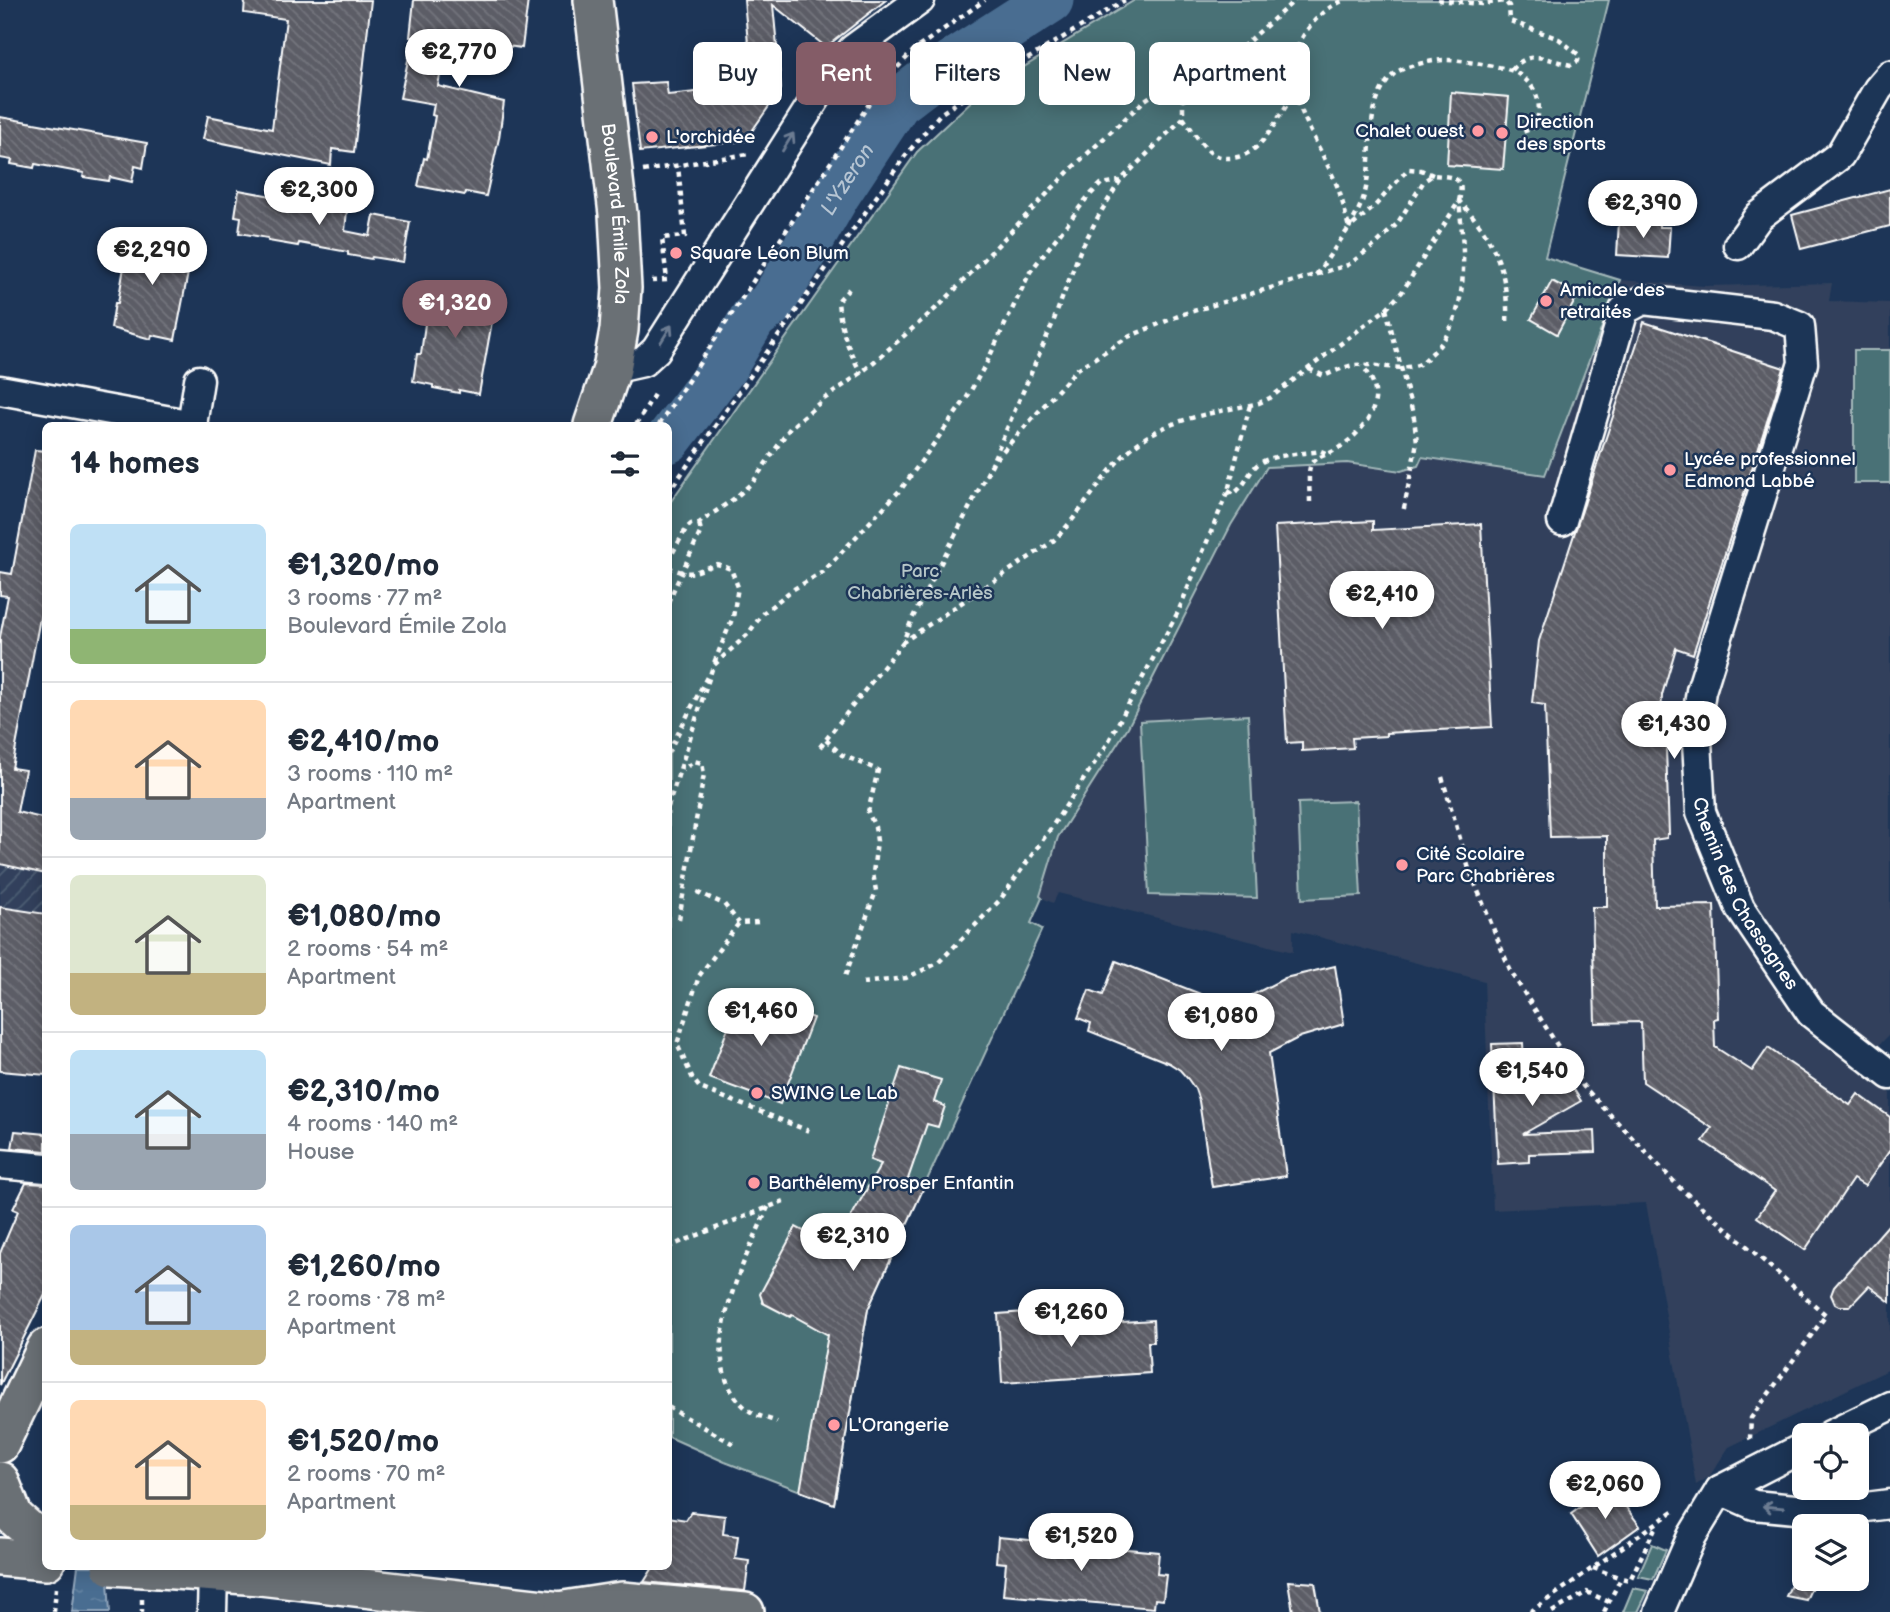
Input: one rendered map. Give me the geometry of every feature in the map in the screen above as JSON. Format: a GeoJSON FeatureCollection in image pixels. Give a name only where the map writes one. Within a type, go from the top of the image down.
{"type":"FeatureCollection","features":[{"type":"Feature","properties":{"kind":"main road","name":"Boulevard Émile Zola"},"geometry":{"type":"LineString","coordinates":[[593,0],[618,214],[622,288],[619,330],[612,369],[594,422]]}},
{"type":"Feature","properties":{"kind":"main road"},"geometry":{"type":"LineString","coordinates":[[0,1444],[42,1356]]}},
{"type":"Feature","properties":{"kind":"main road"},"geometry":{"type":"LineString","coordinates":[[0,1481],[14,1517],[33,1535]]}},
{"type":"Feature","properties":{"kind":"main road"},"geometry":{"type":"LineString","coordinates":[[3,1557],[42,1561]]}},
{"type":"Feature","properties":{"kind":"main road"},"geometry":{"type":"LineString","coordinates":[[173,1570],[567,1611],[622,1601],[745,1612]]}},
{"type":"Feature","properties":{"kind":"street"},"geometry":{"type":"LineString","coordinates":[[612,369],[643,362],[656,350],[823,87],[853,49],[909,4]]}},
{"type":"Feature","properties":{"kind":"street"},"geometry":{"type":"LineString","coordinates":[[1738,245],[1759,216],[1840,155],[1878,89],[1890,75]]}},
{"type":"Feature","properties":{"kind":"street","name":"Chemin des Chassagnes"},"geometry":{"type":"LineString","coordinates":[[1562,521],[1624,310],[1643,300],[1773,315],[1800,326],[1802,363],[1701,691],[1696,724],[1701,812],[1740,908],[1811,1013],[1890,1075]]}},
{"type":"Feature","properties":{"kind":"street"},"geometry":{"type":"LineString","coordinates":[[193,422],[199,380]]}},
{"type":"Feature","properties":{"kind":"street"},"geometry":{"type":"LineString","coordinates":[[0,390],[176,422]]}},
{"type":"Feature","properties":{"kind":"street"},"geometry":{"type":"LineString","coordinates":[[0,1164],[42,1168]]}},
{"type":"Feature","properties":{"kind":"street"},"geometry":{"type":"LineString","coordinates":[[1855,1423],[1890,1406]]}},
{"type":"Feature","properties":{"kind":"street"},"geometry":{"type":"LineString","coordinates":[[1659,1612],[1692,1536],[1720,1490],[1792,1453]]}},
{"type":"Feature","properties":{"kind":"street"},"geometry":{"type":"LineString","coordinates":[[1720,1490],[1754,1505],[1826,1512],[1890,1504]]}},
{"type":"Feature","properties":{"kind":"street"},"geometry":{"type":"LineString","coordinates":[[212,1612],[213,1573]]}},
{"type":"Feature","properties":{"kind":"path"},"geometry":{"type":"LineString","coordinates":[[661,422],[882,84],[914,50],[985,0]]}},
{"type":"Feature","properties":{"kind":"path"},"geometry":{"type":"LineString","coordinates":[[672,488],[905,156],[940,114],[1125,0]]}},
{"type":"Feature","properties":{"kind":"path"},"geometry":{"type":"LineString","coordinates":[[1248,42],[1295,0]]}},
{"type":"Feature","properties":{"kind":"path"},"geometry":{"type":"LineString","coordinates":[[1301,42],[1317,16],[1345,0]]}},
{"type":"Feature","properties":{"kind":"path"},"geometry":{"type":"LineString","coordinates":[[1438,0],[1482,4],[1505,1],[1509,6],[1510,21],[1559,39],[1579,55],[1578,61],[1571,65],[1538,56],[1523,59],[1512,71]]}},
{"type":"Feature","properties":{"kind":"path"},"geometry":{"type":"LineString","coordinates":[[1316,276],[1349,228],[1366,190],[1374,112],[1384,87],[1394,73],[1418,64],[1444,60],[1512,71],[1535,90],[1539,100],[1540,116],[1533,128],[1520,133]]}},
{"type":"Feature","properties":{"kind":"path"},"geometry":{"type":"LineString","coordinates":[[672,553],[685,529],[691,524],[699,523],[753,482],[790,428],[824,398],[861,373],[942,303],[1062,178],[1149,97]]}},
{"type":"Feature","properties":{"kind":"path"},"geometry":{"type":"LineString","coordinates":[[1183,105],[1183,118],[1212,155],[1234,158],[1260,144],[1275,127],[1286,105]]}},
{"type":"Feature","properties":{"kind":"path"},"geometry":{"type":"LineString","coordinates":[[1300,105],[1337,185],[1349,228]]}},
{"type":"Feature","properties":{"kind":"path"},"geometry":{"type":"LineString","coordinates":[[820,747],[903,642],[912,619],[993,462],[1052,325],[1080,251],[1120,181],[1183,118]]}},
{"type":"Feature","properties":{"kind":"path"},"geometry":{"type":"LineString","coordinates":[[635,172],[746,154],[756,156]]}},
{"type":"Feature","properties":{"kind":"path"},"geometry":{"type":"LineString","coordinates":[[644,282],[667,279],[662,238],[685,236],[678,166]]}},
{"type":"Feature","properties":{"kind":"path"},"geometry":{"type":"LineString","coordinates":[[1309,369],[1324,376],[1354,365],[1401,368],[1418,366],[1440,347],[1453,324],[1460,295],[1464,255],[1460,182],[1455,178],[1408,169],[1373,208],[1349,228]]}},
{"type":"Feature","properties":{"kind":"path"},"geometry":{"type":"LineString","coordinates":[[993,462],[1076,370],[1128,337],[1183,314],[1348,265],[1397,224],[1424,181],[1433,175]]}},
{"type":"Feature","properties":{"kind":"path"},"geometry":{"type":"LineString","coordinates":[[672,745],[713,666],[748,634],[763,613],[792,590],[823,572],[902,488],[966,399],[987,362],[1030,272],[1087,198],[1101,184],[1120,181]]}},
{"type":"Feature","properties":{"kind":"path"},"geometry":{"type":"LineString","coordinates":[[903,642],[1052,542],[1071,524],[1115,465],[1148,434],[1187,417],[1250,405],[1270,398],[1386,309],[1402,292],[1460,201]]}},
{"type":"Feature","properties":{"kind":"path"},"geometry":{"type":"LineString","coordinates":[[1460,201],[1478,220],[1495,252],[1508,295],[1507,325]]}},
{"type":"Feature","properties":{"kind":"path"},"geometry":{"type":"LineString","coordinates":[[849,289],[838,301],[839,320],[861,373]]}},
{"type":"Feature","properties":{"kind":"path"},"geometry":{"type":"LineString","coordinates":[[1386,309],[1414,418],[1417,442],[1403,513]]}},
{"type":"Feature","properties":{"kind":"path"},"geometry":{"type":"LineString","coordinates":[[1310,502],[1310,465],[1315,459],[1328,454],[1368,421],[1375,408],[1375,390],[1369,373],[1362,366]]}},
{"type":"Feature","properties":{"kind":"path"},"geometry":{"type":"LineString","coordinates":[[638,422],[656,391]]}},
{"type":"Feature","properties":{"kind":"path"},"geometry":{"type":"LineString","coordinates":[[863,983],[906,978],[938,963],[1000,901],[1106,746],[1178,612],[1228,491],[1250,405]]}},
{"type":"Feature","properties":{"kind":"path"},"geometry":{"type":"LineString","coordinates":[[1228,491],[1233,494],[1243,487],[1256,466],[1267,458],[1321,451],[1328,454]]}},
{"type":"Feature","properties":{"kind":"path"},"geometry":{"type":"LineString","coordinates":[[672,594],[701,531],[699,523]]}},
{"type":"Feature","properties":{"kind":"path"},"geometry":{"type":"LineString","coordinates":[[672,569],[692,575],[717,564],[731,569],[738,587],[733,617],[713,666],[672,795]]}},
{"type":"Feature","properties":{"kind":"path"},"geometry":{"type":"LineString","coordinates":[[827,740],[842,755],[878,770],[868,812],[876,834],[873,873],[876,891],[844,979]]}},
{"type":"Feature","properties":{"kind":"path"},"geometry":{"type":"LineString","coordinates":[[679,919],[704,774],[702,763],[694,761],[680,772]]}},
{"type":"Feature","properties":{"kind":"path"},"geometry":{"type":"LineString","coordinates":[[1442,777],[1469,869],[1511,972],[1583,1086],[1680,1188],[1826,1315],[1751,1418],[1752,1442]]}},
{"type":"Feature","properties":{"kind":"path"},"geometry":{"type":"LineString","coordinates":[[697,892],[724,904],[739,923]]}},
{"type":"Feature","properties":{"kind":"path"},"geometry":{"type":"LineString","coordinates":[[758,922],[739,923],[699,976],[677,1044],[700,1088],[809,1132]]}},
{"type":"Feature","properties":{"kind":"path"},"geometry":{"type":"LineString","coordinates":[[672,1044],[677,1044]]}},
{"type":"Feature","properties":{"kind":"path"},"geometry":{"type":"LineString","coordinates":[[672,1245],[784,1201]]}},
{"type":"Feature","properties":{"kind":"path"},"geometry":{"type":"LineString","coordinates":[[768,1208],[731,1291],[725,1319],[722,1369],[733,1393],[749,1411],[777,1422]]}},
{"type":"Feature","properties":{"kind":"path"},"geometry":{"type":"LineString","coordinates":[[672,1408],[737,1446]]}},
{"type":"Feature","properties":{"kind":"path"},"geometry":{"type":"LineString","coordinates":[[1530,1612],[1677,1508]]}},
{"type":"Feature","properties":{"kind":"path"},"geometry":{"type":"LineString","coordinates":[[1593,1568],[1630,1580],[1658,1522]]}},
{"type":"Feature","properties":{"kind":"path"},"geometry":{"type":"LineString","coordinates":[[1604,1612],[1621,1578]]}},
{"type":"Feature","properties":{"kind":"path"},"geometry":{"type":"LineString","coordinates":[[1552,1612],[1587,1592],[1609,1602]]}},
{"type":"Feature","properties":{"kind":"shaded area","name":"Cité Scolaire Parc Chabrières"},"geometry":{"type":"Polygon","coordinates":[[[1620,280],[1705,286],[1832,283],[1829,301],[1890,303],[1890,1034],[1878,1046],[1890,1056],[1890,1369],[1729,1447],[1709,1477],[1696,1485],[1646,1203],[1493,1210],[1484,981],[1293,930],[1293,952],[1058,893],[1053,903],[1040,897],[1058,837],[1128,727],[1231,525],[1268,467],[1347,463],[1401,471],[1422,457],[1545,475],[1620,280]]]}},
{"type":"Feature","properties":{"kind":"shaded area"},"geometry":{"type":"Polygon","coordinates":[[[0,809],[42,818],[42,998],[0,993],[0,809]]]}},
{"type":"Feature","properties":{"kind":"green space","name":"Parc Chabrières-Arlès"},"geometry":{"type":"Polygon","coordinates":[[[1135,0],[1609,0],[1545,257],[1620,280],[1545,475],[1422,457],[1418,466],[1401,471],[1347,463],[1267,467],[1231,525],[1128,727],[1058,837],[1040,896],[1042,898],[1031,923],[1042,929],[868,1309],[834,1504],[672,1438],[672,500],[917,152],[967,105],[1025,105],[1025,66],[1039,58],[1039,105],[1135,105],[1135,42],[1065,42],[1135,0]]]}},
{"type":"Feature","properties":{"kind":"green space"},"geometry":{"type":"Polygon","coordinates":[[[1854,350],[1890,350],[1890,483],[1854,483],[1854,350]]]}},
{"type":"Feature","properties":{"kind":"green space"},"geometry":{"type":"Polygon","coordinates":[[[1248,715],[1257,898],[1149,895],[1140,721],[1248,715]]]}},
{"type":"Feature","properties":{"kind":"green space"},"geometry":{"type":"Polygon","coordinates":[[[1356,801],[1361,896],[1302,899],[1298,803],[1356,801]]]}},
{"type":"Feature","properties":{"kind":"green space"},"geometry":{"type":"Polygon","coordinates":[[[1652,1544],[1666,1550],[1653,1579],[1638,1576],[1652,1544]]]}},
{"type":"Feature","properties":{"kind":"green space"},"geometry":{"type":"Polygon","coordinates":[[[1633,1588],[1648,1591],[1638,1612],[1623,1612],[1633,1588]]]}},
{"type":"Feature","properties":{"kind":"water"},"geometry":{"type":"Polygon","coordinates":[[[77,1570],[107,1570],[110,1612],[72,1612],[77,1570]]]}},
{"type":"Feature","properties":{"kind":"building"},"geometry":{"type":"Polygon","coordinates":[[[245,0],[371,0],[354,152],[332,149],[331,165],[203,139],[208,116],[272,129],[286,19],[244,13],[245,0]]]}},
{"type":"Feature","properties":{"kind":"building"},"geometry":{"type":"Polygon","coordinates":[[[414,0],[528,0],[522,48],[465,40],[464,44],[446,42],[438,86],[504,102],[486,196],[418,186],[424,158],[427,159],[435,116],[432,115],[434,104],[400,98],[413,37],[410,37],[414,0]]]}},
{"type":"Feature","properties":{"kind":"building"},"geometry":{"type":"Polygon","coordinates":[[[744,0],[886,0],[832,42],[820,42],[773,5],[777,42],[748,42],[744,0]]]}},
{"type":"Feature","properties":{"kind":"building"},"geometry":{"type":"Polygon","coordinates":[[[666,82],[668,95],[693,92],[693,105],[770,105],[745,141],[640,152],[632,84],[666,82]]]}},
{"type":"Feature","properties":{"kind":"building","name":"Chalet ouest"},"geometry":{"type":"Polygon","coordinates":[[[1451,92],[1509,97],[1503,169],[1447,165],[1451,92]]]}},
{"type":"Feature","properties":{"kind":"building"},"geometry":{"type":"Polygon","coordinates":[[[0,117],[147,143],[143,168],[135,166],[132,182],[110,177],[109,181],[83,177],[84,173],[35,164],[34,168],[11,164],[12,160],[0,158],[0,117]]]}},
{"type":"Feature","properties":{"kind":"building"},"geometry":{"type":"Polygon","coordinates":[[[1890,189],[1890,226],[1801,249],[1792,215],[1890,189]]]}},
{"type":"Feature","properties":{"kind":"building"},"geometry":{"type":"Polygon","coordinates":[[[239,190],[347,210],[345,231],[370,236],[374,215],[410,222],[403,262],[348,255],[348,252],[299,243],[298,246],[268,241],[268,238],[239,233],[241,217],[235,216],[239,190]]]}},
{"type":"Feature","properties":{"kind":"building"},"geometry":{"type":"Polygon","coordinates":[[[1619,221],[1670,227],[1668,258],[1617,255],[1619,221]]]}},
{"type":"Feature","properties":{"kind":"building"},"geometry":{"type":"Polygon","coordinates":[[[127,235],[147,239],[148,235],[193,247],[175,340],[152,335],[151,339],[111,328],[115,303],[118,303],[127,235]]]}},
{"type":"Feature","properties":{"kind":"building"},"geometry":{"type":"Polygon","coordinates":[[[1552,281],[1578,295],[1557,334],[1531,319],[1552,281]]]}},
{"type":"Feature","properties":{"kind":"building"},"geometry":{"type":"Polygon","coordinates":[[[430,286],[475,292],[475,295],[496,299],[479,394],[433,388],[433,385],[413,381],[417,354],[421,354],[430,286]]]}},
{"type":"Feature","properties":{"kind":"building"},"geometry":{"type":"Polygon","coordinates":[[[1644,322],[1784,368],[1693,654],[1676,648],[1662,695],[1661,718],[1665,719],[1669,834],[1667,838],[1653,840],[1655,906],[1714,905],[1718,1018],[1714,1019],[1715,1047],[1752,1071],[1768,1048],[1850,1105],[1858,1094],[1890,1117],[1890,1150],[1865,1186],[1853,1179],[1805,1250],[1757,1217],[1775,1191],[1703,1141],[1712,1128],[1643,1082],[1641,1022],[1595,1023],[1592,907],[1607,907],[1607,836],[1550,837],[1545,705],[1532,703],[1539,641],[1644,322]]]}},
{"type":"Feature","properties":{"kind":"building"},"geometry":{"type":"Polygon","coordinates":[[[35,450],[42,451],[42,618],[12,768],[25,770],[17,812],[42,818],[42,873],[0,864],[0,637],[8,596],[0,595],[0,572],[12,574],[35,450]]]}},
{"type":"Feature","properties":{"kind":"building"},"geometry":{"type":"Polygon","coordinates":[[[1373,521],[1373,530],[1481,524],[1492,727],[1386,733],[1386,736],[1352,738],[1353,748],[1302,751],[1302,742],[1287,743],[1275,526],[1373,521]]]}},
{"type":"Feature","properties":{"kind":"building"},"geometry":{"type":"Polygon","coordinates":[[[0,907],[42,913],[42,1075],[0,1071],[0,907]]]}},
{"type":"Feature","properties":{"kind":"building"},"geometry":{"type":"Polygon","coordinates":[[[1116,961],[1231,1006],[1285,978],[1335,966],[1344,1024],[1300,1037],[1269,1053],[1286,1176],[1212,1187],[1199,1101],[1188,1079],[1169,1063],[1089,1031],[1091,1023],[1078,1018],[1089,990],[1103,995],[1116,961]]]}},
{"type":"Feature","properties":{"kind":"building"},"geometry":{"type":"Polygon","coordinates":[[[742,991],[813,1018],[780,1104],[709,1078],[742,991]]]}},
{"type":"Feature","properties":{"kind":"building"},"geometry":{"type":"Polygon","coordinates":[[[1523,1043],[1525,1081],[1557,1062],[1581,1101],[1523,1134],[1595,1131],[1596,1152],[1529,1154],[1529,1162],[1498,1164],[1492,1044],[1523,1043]]]}},
{"type":"Feature","properties":{"kind":"building"},"geometry":{"type":"Polygon","coordinates":[[[901,1068],[941,1080],[934,1102],[945,1106],[938,1127],[927,1124],[908,1179],[925,1185],[868,1309],[834,1504],[800,1491],[828,1335],[763,1303],[760,1294],[796,1227],[834,1247],[881,1164],[870,1160],[901,1068]]]}},
{"type":"Feature","properties":{"kind":"building"},"geometry":{"type":"Polygon","coordinates":[[[15,1131],[42,1134],[42,1151],[12,1148],[15,1131]]]}},
{"type":"Feature","properties":{"kind":"building"},"geometry":{"type":"Polygon","coordinates":[[[26,1183],[42,1184],[42,1301],[0,1385],[0,1253],[18,1211],[13,1209],[26,1183]]]}},
{"type":"Feature","properties":{"kind":"building"},"geometry":{"type":"Polygon","coordinates":[[[1890,1223],[1890,1302],[1869,1286],[1850,1306],[1835,1304],[1831,1295],[1834,1287],[1890,1223]]]}},
{"type":"Feature","properties":{"kind":"building"},"geometry":{"type":"Polygon","coordinates":[[[1041,1311],[1042,1327],[1153,1320],[1154,1342],[1148,1342],[1150,1373],[1002,1383],[998,1314],[1041,1311]]]}},
{"type":"Feature","properties":{"kind":"building"},"geometry":{"type":"Polygon","coordinates":[[[1610,1486],[1640,1526],[1598,1556],[1571,1514],[1610,1486]]]}},
{"type":"Feature","properties":{"kind":"building"},"geometry":{"type":"Polygon","coordinates":[[[691,1512],[725,1516],[723,1534],[738,1536],[735,1559],[749,1561],[745,1591],[644,1582],[652,1570],[672,1570],[672,1518],[686,1520],[691,1512]]]}},
{"type":"Feature","properties":{"kind":"building"},"geometry":{"type":"Polygon","coordinates":[[[998,1537],[1159,1552],[1157,1574],[1166,1575],[1163,1600],[1155,1599],[1154,1608],[1003,1595],[1006,1563],[996,1562],[998,1537]]]}},
{"type":"Feature","properties":{"kind":"building"},"geometry":{"type":"Polygon","coordinates":[[[1288,1581],[1315,1583],[1320,1612],[1293,1612],[1288,1581]]]}},
{"type":"Feature","properties":{"kind":"building"},"geometry":{"type":"Polygon","coordinates":[[[1792,1583],[1792,1591],[1810,1591],[1806,1600],[1786,1596],[1792,1583]]]}},
{"type":"Feature","properties":{"kind":"waterway","name":"L'Yzeron"},"geometry":{"type":"LineString","coordinates":[[672,435],[724,367],[753,318],[771,304],[837,194],[897,103],[935,74],[1050,0]]}},
{"type":"Feature","properties":{"kind":"place","name":"Chalet ouest"},"geometry":{"type":"Point","coordinates":[1478,131]}},
{"type":"Feature","properties":{"kind":"place","name":"Direction des sports"},"geometry":{"type":"Point","coordinates":[1502,133]}},
{"type":"Feature","properties":{"kind":"place","name":"L'orchidée"},"geometry":{"type":"Point","coordinates":[652,137]}},
{"type":"Feature","properties":{"kind":"place","name":"Square Léon Blum"},"geometry":{"type":"Point","coordinates":[676,253]}},
{"type":"Feature","properties":{"kind":"place","name":"Amicale des retraités"},"geometry":{"type":"Point","coordinates":[1546,301]}},
{"type":"Feature","properties":{"kind":"place","name":"Lycée professionnel Edmond Labbé"},"geometry":{"type":"Point","coordinates":[1670,470]}},
{"type":"Feature","properties":{"kind":"place","name":"Cité Scolaire Parc Chabrières"},"geometry":{"type":"Point","coordinates":[1402,865]}},
{"type":"Feature","properties":{"kind":"place","name":"SWING Le Lab"},"geometry":{"type":"Point","coordinates":[757,1093]}},
{"type":"Feature","properties":{"kind":"place","name":"Barthélemy Prosper Enfantin"},"geometry":{"type":"Point","coordinates":[754,1183]}},
{"type":"Feature","properties":{"kind":"place","name":"L'Orangerie"},"geometry":{"type":"Point","coordinates":[834,1425]}}]}
